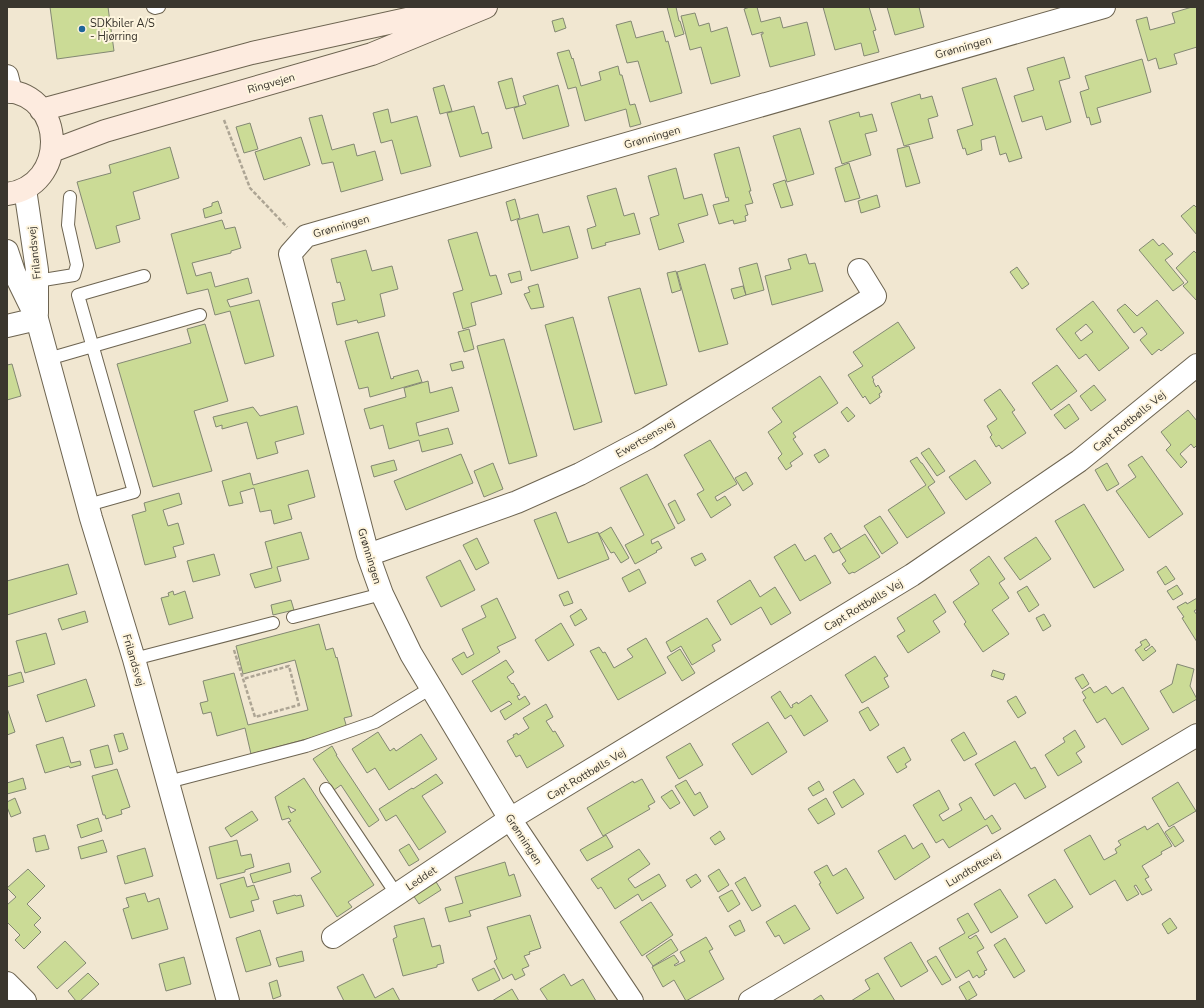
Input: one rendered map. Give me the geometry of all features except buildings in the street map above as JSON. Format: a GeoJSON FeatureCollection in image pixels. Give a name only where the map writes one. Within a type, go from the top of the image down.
{"type":"FeatureCollection","features":[{"type":"Feature","properties":{"kind":"main road"},"geometry":{"type":"LineString","coordinates":[[41,110],[252,53],[460,7]]}},
{"type":"Feature","properties":{"kind":"main road","name":"Ringvejen"},"geometry":{"type":"LineString","coordinates":[[52,151],[104,131],[372,54],[486,7]]}},
{"type":"Feature","properties":{"kind":"main road"},"geometry":{"type":"LineString","coordinates":[[8,87],[33,102],[41,110],[49,123],[52,136],[52,151],[47,166],[38,179],[16,191]]}},
{"type":"Feature","properties":{"kind":"street","name":"Grønningen"},"geometry":{"type":"LineString","coordinates":[[632,1001],[510,819],[411,654],[382,594],[368,555],[290,254],[306,236],[1104,7]]}},
{"type":"Feature","properties":{"kind":"street","name":"Frilandsvej"},"geometry":{"type":"LineString","coordinates":[[16,191],[37,270],[37,319]]}},
{"type":"Feature","properties":{"kind":"street","name":"Frilandsvej"},"geometry":{"type":"LineString","coordinates":[[7,251],[14,272],[37,319],[88,505],[134,659],[228,1001]]}},
{"type":"Feature","properties":{"kind":"street","name":"Ewertsensvej"},"geometry":{"type":"LineString","coordinates":[[368,555],[517,502],[580,474],[648,438],[875,296],[859,270]]}},
{"type":"Feature","properties":{"kind":"street"},"geometry":{"type":"LineString","coordinates":[[7,326],[37,319]]}},
{"type":"Feature","properties":{"kind":"street","name":"Capt Rottbølls Vej"},"geometry":{"type":"LineString","coordinates":[[510,819],[912,575],[1079,461],[1197,365]]}},
{"type":"Feature","properties":{"kind":"street","name":"Lundtoftevej"},"geometry":{"type":"LineString","coordinates":[[750,1001],[1197,735]]}},
{"type":"Feature","properties":{"kind":"street","name":"Leddet"},"geometry":{"type":"LineString","coordinates":[[333,937],[510,819]]}},
{"type":"Feature","properties":{"kind":"street"},"geometry":{"type":"LineString","coordinates":[[7,983],[25,1001]]}},
{"type":"Feature","properties":{"kind":"lane"},"geometry":{"type":"LineString","coordinates":[[153,7],[159,7]]}},
{"type":"Feature","properties":{"kind":"lane"},"geometry":{"type":"LineString","coordinates":[[37,281],[74,275],[77,265],[68,225],[70,197]]}},
{"type":"Feature","properties":{"kind":"lane"},"geometry":{"type":"LineString","coordinates":[[88,505],[134,492],[78,295],[144,276]]}},
{"type":"Feature","properties":{"kind":"lane"},"geometry":{"type":"LineString","coordinates":[[48,359],[200,315]]}},
{"type":"Feature","properties":{"kind":"lane"},"geometry":{"type":"LineString","coordinates":[[293,617],[382,594]]}},
{"type":"Feature","properties":{"kind":"lane"},"geometry":{"type":"LineString","coordinates":[[134,659],[273,623]]}},
{"type":"Feature","properties":{"kind":"lane"},"geometry":{"type":"LineString","coordinates":[[168,782],[306,746],[375,722],[431,688]]}},
{"type":"Feature","properties":{"kind":"lane"},"geometry":{"type":"LineString","coordinates":[[326,789],[397,895]]}},
{"type":"Feature","properties":{"kind":"path"},"geometry":{"type":"LineString","coordinates":[[216,98],[250,188],[301,242]]}},
{"type":"Feature","properties":{"kind":"path"},"geometry":{"type":"LineString","coordinates":[[229,634],[243,680],[255,717],[299,705],[289,666],[243,680]]}},
{"type":"Feature","properties":{"kind":"place","name":"SDKbiler A/S - Hjørring"},"geometry":{"type":"Point","coordinates":[82,29]}}]}
